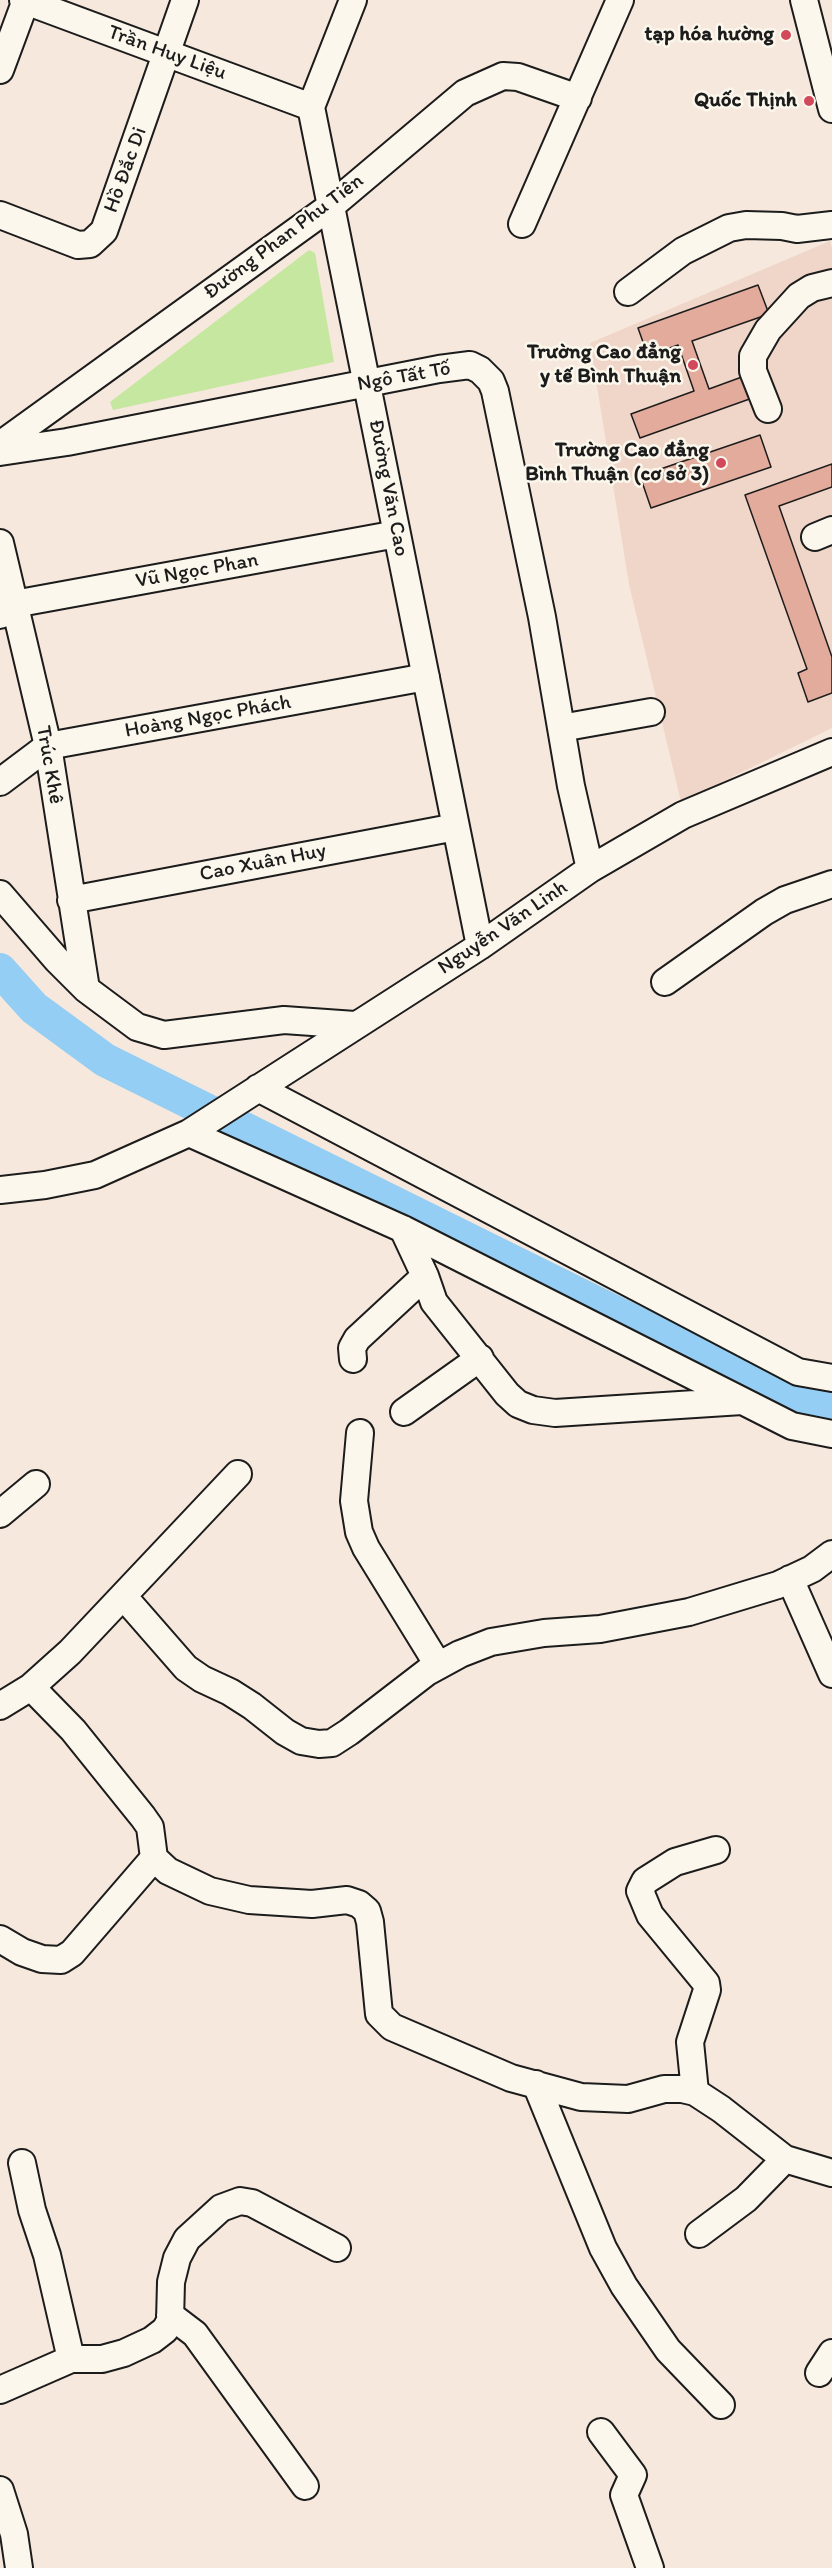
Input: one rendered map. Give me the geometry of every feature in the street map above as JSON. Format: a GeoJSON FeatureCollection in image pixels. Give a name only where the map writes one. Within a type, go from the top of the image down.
{"type":"FeatureCollection","features":[{"type":"Feature","properties":{"kind":"street","name":"Trần Huy Liệu"},"geometry":{"type":"LineString","coordinates":[[25,0],[311,107]]}},
{"type":"Feature","properties":{"kind":"street"},"geometry":{"type":"LineString","coordinates":[[0,70],[25,0]]}},
{"type":"Feature","properties":{"kind":"street","name":"Hồ Đắc Di"},"geometry":{"type":"LineString","coordinates":[[0,215],[78,245],[90,244],[104,231],[185,0]]}},
{"type":"Feature","properties":{"kind":"street"},"geometry":{"type":"LineString","coordinates":[[311,107],[353,0]]}},
{"type":"Feature","properties":{"kind":"street"},"geometry":{"type":"LineString","coordinates":[[522,224],[621,0]]}},
{"type":"Feature","properties":{"kind":"street"},"geometry":{"type":"LineString","coordinates":[[804,0],[831,101]]}},
{"type":"Feature","properties":{"kind":"street","name":"Đường Phan Phu Tiên"},"geometry":{"type":"LineString","coordinates":[[0,445],[331,206],[465,93],[485,82],[503,76],[518,77],[578,98]]}},
{"type":"Feature","properties":{"kind":"street","name":"Đường Văn Cao"},"geometry":{"type":"LineString","coordinates":[[311,107],[480,946]]}},
{"type":"Feature","properties":{"kind":"street"},"geometry":{"type":"LineString","coordinates":[[628,292],[683,251],[729,228],[746,225],[782,226],[797,229],[832,225]]}},
{"type":"Feature","properties":{"kind":"street"},"geometry":{"type":"LineString","coordinates":[[768,409],[753,371],[753,356],[768,330],[799,296],[812,288],[832,283]]}},
{"type":"Feature","properties":{"kind":"street","name":"Ngô Tất Tố"},"geometry":{"type":"LineString","coordinates":[[0,452],[67,442],[366,383],[470,365],[480,370],[491,381],[542,617],[571,786],[590,869]]}},
{"type":"Feature","properties":{"kind":"street"},"geometry":{"type":"LineString","coordinates":[[55,404],[58,425],[67,442]]}},
{"type":"Feature","properties":{"kind":"street"},"geometry":{"type":"LineString","coordinates":[[0,452],[2,459],[0,468]]}},
{"type":"Feature","properties":{"kind":"street","name":"Vũ Ngọc Phan"},"geometry":{"type":"LineString","coordinates":[[7,610],[397,534]]}},
{"type":"Feature","properties":{"kind":"street","name":"Trúc Khê"},"geometry":{"type":"LineString","coordinates":[[0,543],[7,610],[48,746],[86,989]]}},
{"type":"Feature","properties":{"kind":"street","name":"Hoàng Ngọc Phách"},"geometry":{"type":"LineString","coordinates":[[0,782],[48,746],[426,677]]}},
{"type":"Feature","properties":{"kind":"street"},"geometry":{"type":"LineString","coordinates":[[561,728],[651,712]]}},
{"type":"Feature","properties":{"kind":"street","name":"Nguyễn Văn Linh"},"geometry":{"type":"LineString","coordinates":[[189,1134],[480,946],[590,869],[683,815],[832,752]]}},
{"type":"Feature","properties":{"kind":"street","name":"Cao Xuân Huy"},"geometry":{"type":"LineString","coordinates":[[71,900],[456,826]]}},
{"type":"Feature","properties":{"kind":"street"},"geometry":{"type":"LineString","coordinates":[[665,982],[764,912],[785,900],[832,884]]}},
{"type":"Feature","properties":{"kind":"street"},"geometry":{"type":"LineString","coordinates":[[0,894],[57,960],[86,989],[137,1028],[164,1035],[284,1020],[355,1025]]}},
{"type":"Feature","properties":{"kind":"street"},"geometry":{"type":"LineString","coordinates":[[258,1088],[798,1372],[832,1378]]}},
{"type":"Feature","properties":{"kind":"street"},"geometry":{"type":"LineString","coordinates":[[0,1190],[45,1185],[95,1175],[189,1134],[403,1229],[792,1426],[832,1434]]}},
{"type":"Feature","properties":{"kind":"street"},"geometry":{"type":"LineString","coordinates":[[403,1229],[425,1276],[434,1302],[507,1394],[518,1404],[533,1410],[555,1413],[743,1401]]}},
{"type":"Feature","properties":{"kind":"street"},"geometry":{"type":"LineString","coordinates":[[353,1359],[352,1348],[357,1339],[425,1276]]}},
{"type":"Feature","properties":{"kind":"street"},"geometry":{"type":"LineString","coordinates":[[404,1412],[480,1358]]}},
{"type":"Feature","properties":{"kind":"street"},"geometry":{"type":"LineString","coordinates":[[360,1433],[354,1502],[359,1532],[366,1548],[438,1665]]}},
{"type":"Feature","properties":{"kind":"street"},"geometry":{"type":"LineString","coordinates":[[0,1706],[31,1687],[70,1652],[238,1474]]}},
{"type":"Feature","properties":{"kind":"street"},"geometry":{"type":"LineString","coordinates":[[0,1514],[36,1484]]}},
{"type":"Feature","properties":{"kind":"street"},"geometry":{"type":"LineString","coordinates":[[124,1597],[186,1668],[202,1679],[230,1692],[285,1732],[301,1741],[319,1744],[332,1743],[438,1665],[491,1642],[544,1633],[600,1629],[640,1623],[688,1612],[790,1579],[812,1569],[832,1554]]}},
{"type":"Feature","properties":{"kind":"street"},"geometry":{"type":"LineString","coordinates":[[790,1579],[832,1674]]}},
{"type":"Feature","properties":{"kind":"street"},"geometry":{"type":"LineString","coordinates":[[31,1687],[73,1730],[143,1817],[150,1827],[154,1858],[168,1871],[191,1884],[231,1897],[312,1904],[347,1900],[360,1904],[367,1911],[370,1922],[376,2004],[383,2020],[392,2027],[511,2078],[581,2097],[607,2100],[628,2099],[664,2089],[695,2092],[721,2109],[785,2159],[832,2173]]}},
{"type":"Feature","properties":{"kind":"street"},"geometry":{"type":"LineString","coordinates":[[695,2092],[690,2042],[707,1990],[706,1983],[650,1915],[640,1891],[645,1881],[675,1862],[716,1850]]}},
{"type":"Feature","properties":{"kind":"street"},"geometry":{"type":"LineString","coordinates":[[0,1939],[22,1952],[42,1959],[61,1960],[72,1953],[154,1858]]}},
{"type":"Feature","properties":{"kind":"street"},"geometry":{"type":"LineString","coordinates":[[536,2084],[603,2248],[624,2286],[668,2350],[721,2405]]}},
{"type":"Feature","properties":{"kind":"street"},"geometry":{"type":"LineString","coordinates":[[699,2234],[746,2199],[785,2159]]}},
{"type":"Feature","properties":{"kind":"street"},"geometry":{"type":"LineString","coordinates":[[22,2163],[32,2210],[47,2255],[71,2359]]}},
{"type":"Feature","properties":{"kind":"street"},"geometry":{"type":"LineString","coordinates":[[0,2390],[71,2359],[102,2359],[137,2348],[165,2330],[170,2314],[171,2282],[177,2258],[187,2239],[221,2208],[240,2201],[252,2203],[337,2248]]}},
{"type":"Feature","properties":{"kind":"street"},"geometry":{"type":"LineString","coordinates":[[170,2314],[195,2334],[305,2486]]}},
{"type":"Feature","properties":{"kind":"street"},"geometry":{"type":"LineString","coordinates":[[601,2432],[633,2475],[624,2495],[650,2568]]}},
{"type":"Feature","properties":{"kind":"street"},"geometry":{"type":"LineString","coordinates":[[0,2490],[14,2534],[19,2568]]}},
{"type":"Feature","properties":{"kind":"shaded area","name":"Trường Cao đẳng Bình Thuận (cơ sở 3)"},"geometry":{"type":"Polygon","coordinates":[[[830,241],[832,248],[832,728],[681,802],[629,584],[590,343],[830,241]]]}},
{"type":"Feature","properties":{"kind":"green space"},"geometry":{"type":"Polygon","coordinates":[[[309,250],[315,253],[334,362],[113,410],[110,402],[309,250]]]}},
{"type":"Feature","properties":{"kind":"building","name":"Trường Cao đẳng y tế Bình Thuận"},"geometry":{"type":"Polygon","coordinates":[[[758,285],[769,314],[692,341],[709,389],[750,374],[758,396],[640,438],[631,414],[694,391],[678,345],[648,356],[638,328],[758,285]]]}},
{"type":"Feature","properties":{"kind":"building"},"geometry":{"type":"Polygon","coordinates":[[[760,435],[771,467],[651,508],[640,476],[760,435]]]}},
{"type":"Feature","properties":{"kind":"building"},"geometry":{"type":"Polygon","coordinates":[[[832,464],[832,487],[779,506],[832,657],[832,693],[808,702],[798,673],[807,669],[745,495],[832,464]]]}},
{"type":"Feature","properties":{"kind":"waterway"},"geometry":{"type":"LineString","coordinates":[[0,970],[34,1008],[105,1060],[707,1358],[813,1403],[832,1407]]}},
{"type":"Feature","properties":{"kind":"place","name":"tạp hóa hường"},"geometry":{"type":"Point","coordinates":[786,35]}},
{"type":"Feature","properties":{"kind":"place","name":"Quốc Thịnh"},"geometry":{"type":"Point","coordinates":[809,101]}},
{"type":"Feature","properties":{"kind":"place","name":"Trường Cao đẳng y tế Bình Thuận"},"geometry":{"type":"Point","coordinates":[693,365]}},
{"type":"Feature","properties":{"kind":"place","name":"Trường Cao đẳng Bình Thuận (cơ sở 3)"},"geometry":{"type":"Point","coordinates":[721,463]}}]}
